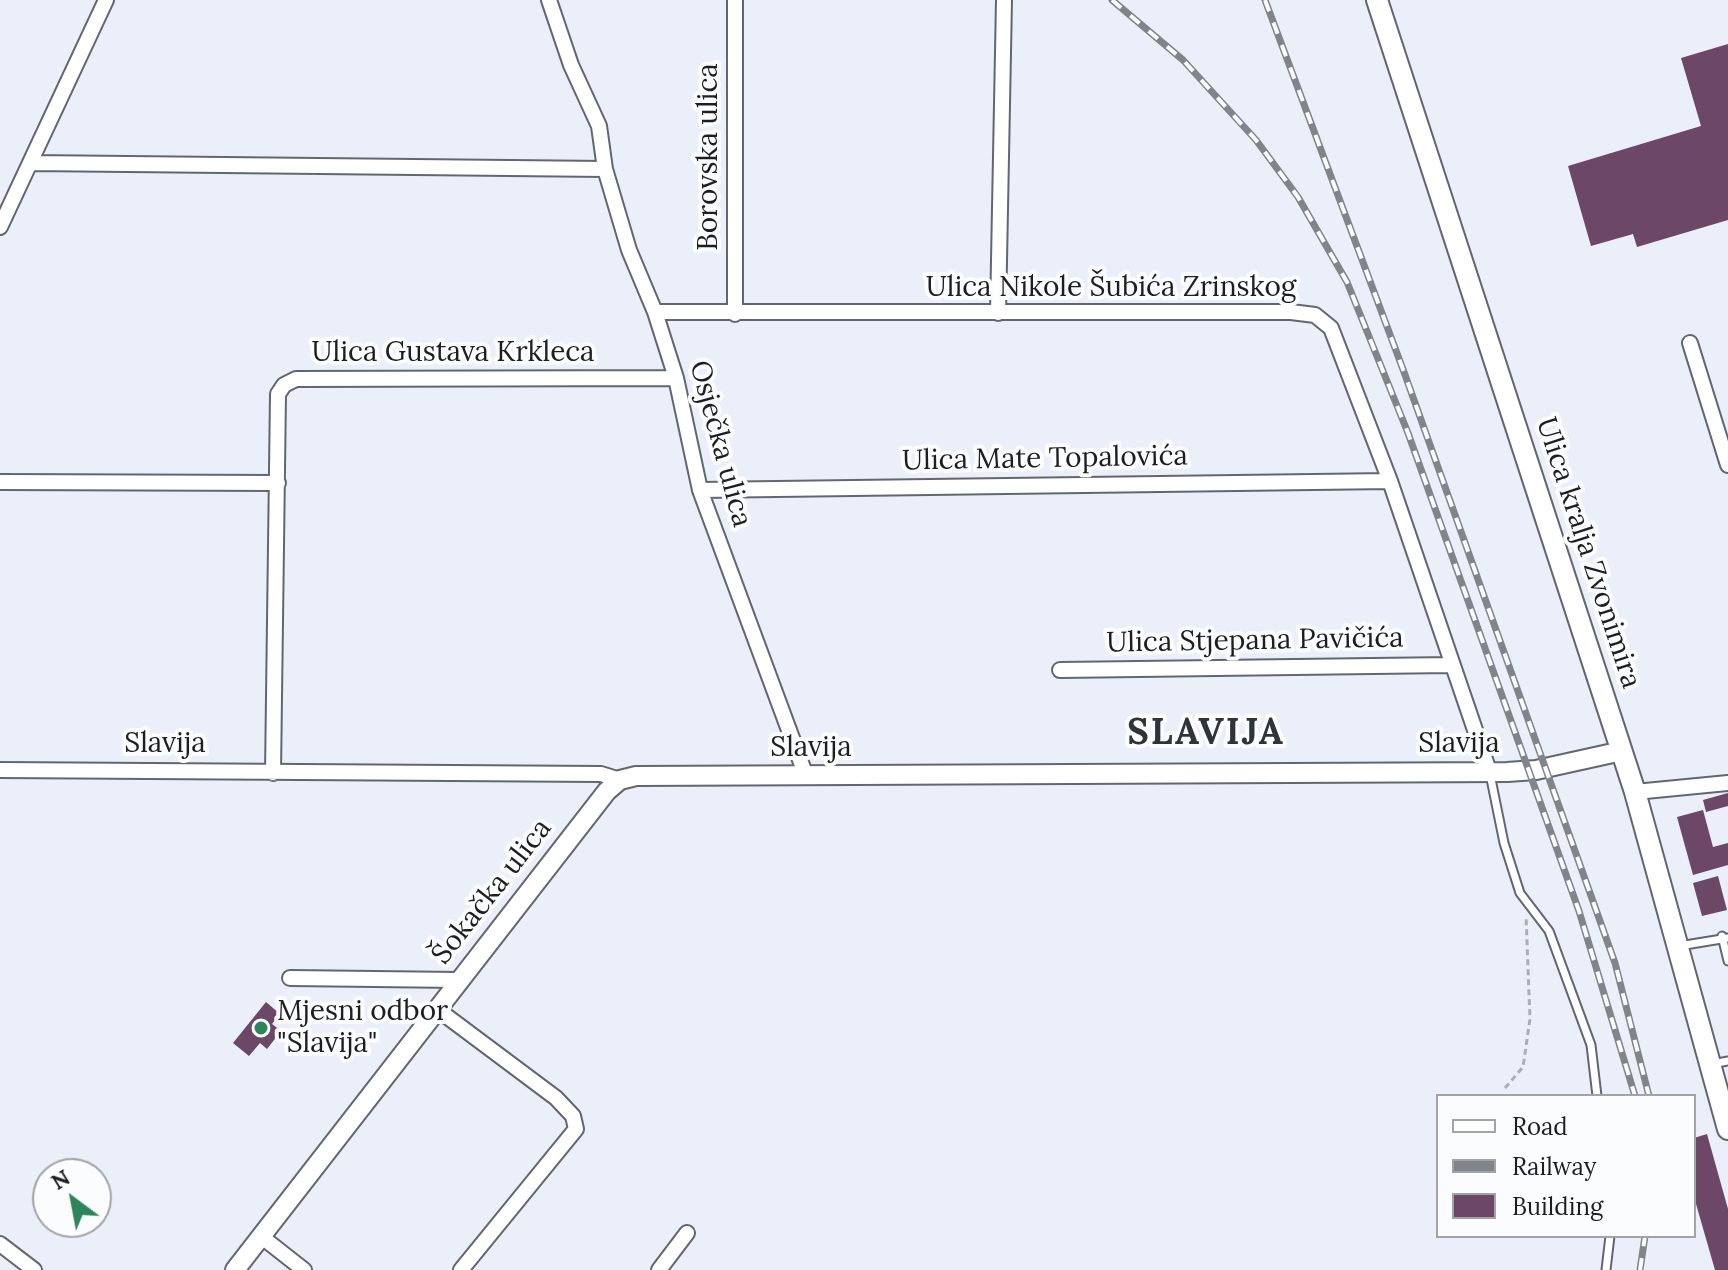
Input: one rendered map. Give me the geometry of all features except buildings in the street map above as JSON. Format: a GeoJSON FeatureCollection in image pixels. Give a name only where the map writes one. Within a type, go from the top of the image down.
{"type":"FeatureCollection","features":[{"type":"Feature","properties":{"kind":"main road","name":"Ulica kralja Zvonimira"},"geometry":{"type":"LineString","coordinates":[[1377,0],[1635,792],[1676,947],[1719,1062],[1728,1129]]}},
{"type":"Feature","properties":{"kind":"street"},"geometry":{"type":"LineString","coordinates":[[0,227],[106,0]]}},
{"type":"Feature","properties":{"kind":"street","name":"Osječka ulica"},"geometry":{"type":"LineString","coordinates":[[549,0],[571,65],[599,126],[605,169],[629,250],[655,312],[676,378],[700,490],[806,776]]}},
{"type":"Feature","properties":{"kind":"street","name":"Borovska ulica"},"geometry":{"type":"LineString","coordinates":[[735,0],[735,314]]}},
{"type":"Feature","properties":{"kind":"street"},"geometry":{"type":"LineString","coordinates":[[998,313],[1004,0]]}},
{"type":"Feature","properties":{"kind":"street"},"geometry":{"type":"LineString","coordinates":[[32,163],[605,169]]}},
{"type":"Feature","properties":{"kind":"street","name":"Ulica Nikole Šubića Zrinskog"},"geometry":{"type":"LineString","coordinates":[[655,312],[1291,312],[1315,315],[1331,328],[1390,481],[1489,771]]}},
{"type":"Feature","properties":{"kind":"street"},"geometry":{"type":"LineString","coordinates":[[1690,343],[1728,465]]}},
{"type":"Feature","properties":{"kind":"street","name":"Ulica Gustava Krkleca"},"geometry":{"type":"LineString","coordinates":[[273,773],[278,394],[296,379],[676,378]]}},
{"type":"Feature","properties":{"kind":"street","name":"Ulica Mate Topalovića"},"geometry":{"type":"LineString","coordinates":[[700,490],[1390,481]]}},
{"type":"Feature","properties":{"kind":"street"},"geometry":{"type":"LineString","coordinates":[[0,482],[278,483]]}},
{"type":"Feature","properties":{"kind":"street","name":"Ulica Stjepana Pavičića"},"geometry":{"type":"LineString","coordinates":[[1060,670],[1451,665]]}},
{"type":"Feature","properties":{"kind":"street","name":"Slavija"},"geometry":{"type":"LineString","coordinates":[[0,770],[601,774],[620,780],[636,776],[1489,771],[1536,770],[1622,751]]}},
{"type":"Feature","properties":{"kind":"street","name":"Šokačka ulica"},"geometry":{"type":"LineString","coordinates":[[235,1270],[458,980],[607,791],[620,780]]}},
{"type":"Feature","properties":{"kind":"street"},"geometry":{"type":"LineString","coordinates":[[1635,792],[1728,783]]}},
{"type":"Feature","properties":{"kind":"street"},"geometry":{"type":"LineString","coordinates":[[290,978],[458,980]]}},
{"type":"Feature","properties":{"kind":"street"},"geometry":{"type":"LineString","coordinates":[[437,1009],[556,1098],[573,1116],[576,1129],[461,1270]]}},
{"type":"Feature","properties":{"kind":"street"},"geometry":{"type":"LineString","coordinates":[[659,1270],[687,1233]]}},
{"type":"Feature","properties":{"kind":"street"},"geometry":{"type":"LineString","coordinates":[[262,1237],[304,1270]]}},
{"type":"Feature","properties":{"kind":"street"},"geometry":{"type":"LineString","coordinates":[[0,1244],[34,1270]]}},
{"type":"Feature","properties":{"kind":"lane"},"geometry":{"type":"LineString","coordinates":[[1489,771],[1504,843],[1526,904],[1549,931],[1591,1045],[1597,1094]]}},
{"type":"Feature","properties":{"kind":"lane"},"geometry":{"type":"LineString","coordinates":[[1676,947],[1725,936],[1728,961]]}},
{"type":"Feature","properties":{"kind":"lane"},"geometry":{"type":"LineString","coordinates":[[1606,1270],[1610,1238]]}},
{"type":"Feature","properties":{"kind":"path"},"geometry":{"type":"LineString","coordinates":[[1505,1088],[1523,1067],[1530,1019],[1526,904]]}},
{"type":"Feature","properties":{"kind":"railway"},"geometry":{"type":"LineString","coordinates":[[1112,0],[1183,60],[1256,140],[1298,197],[1347,282],[1408,433],[1579,911],[1634,1094]]}},
{"type":"Feature","properties":{"kind":"railway"},"geometry":{"type":"LineString","coordinates":[[1265,0],[1404,372],[1615,963],[1648,1094]]}},
{"type":"Feature","properties":{"kind":"railway"},"geometry":{"type":"LineString","coordinates":[[1640,1270],[1645,1238]]}},
{"type":"Feature","properties":{"kind":"place","name":"Mjesni odbor \"Slavija\""},"geometry":{"type":"Point","coordinates":[261,1028]}},
{"type":"Feature","properties":{"kind":"district","name":"SLAVIJA"},"geometry":{"type":"Point","coordinates":[1206,734]}}]}
